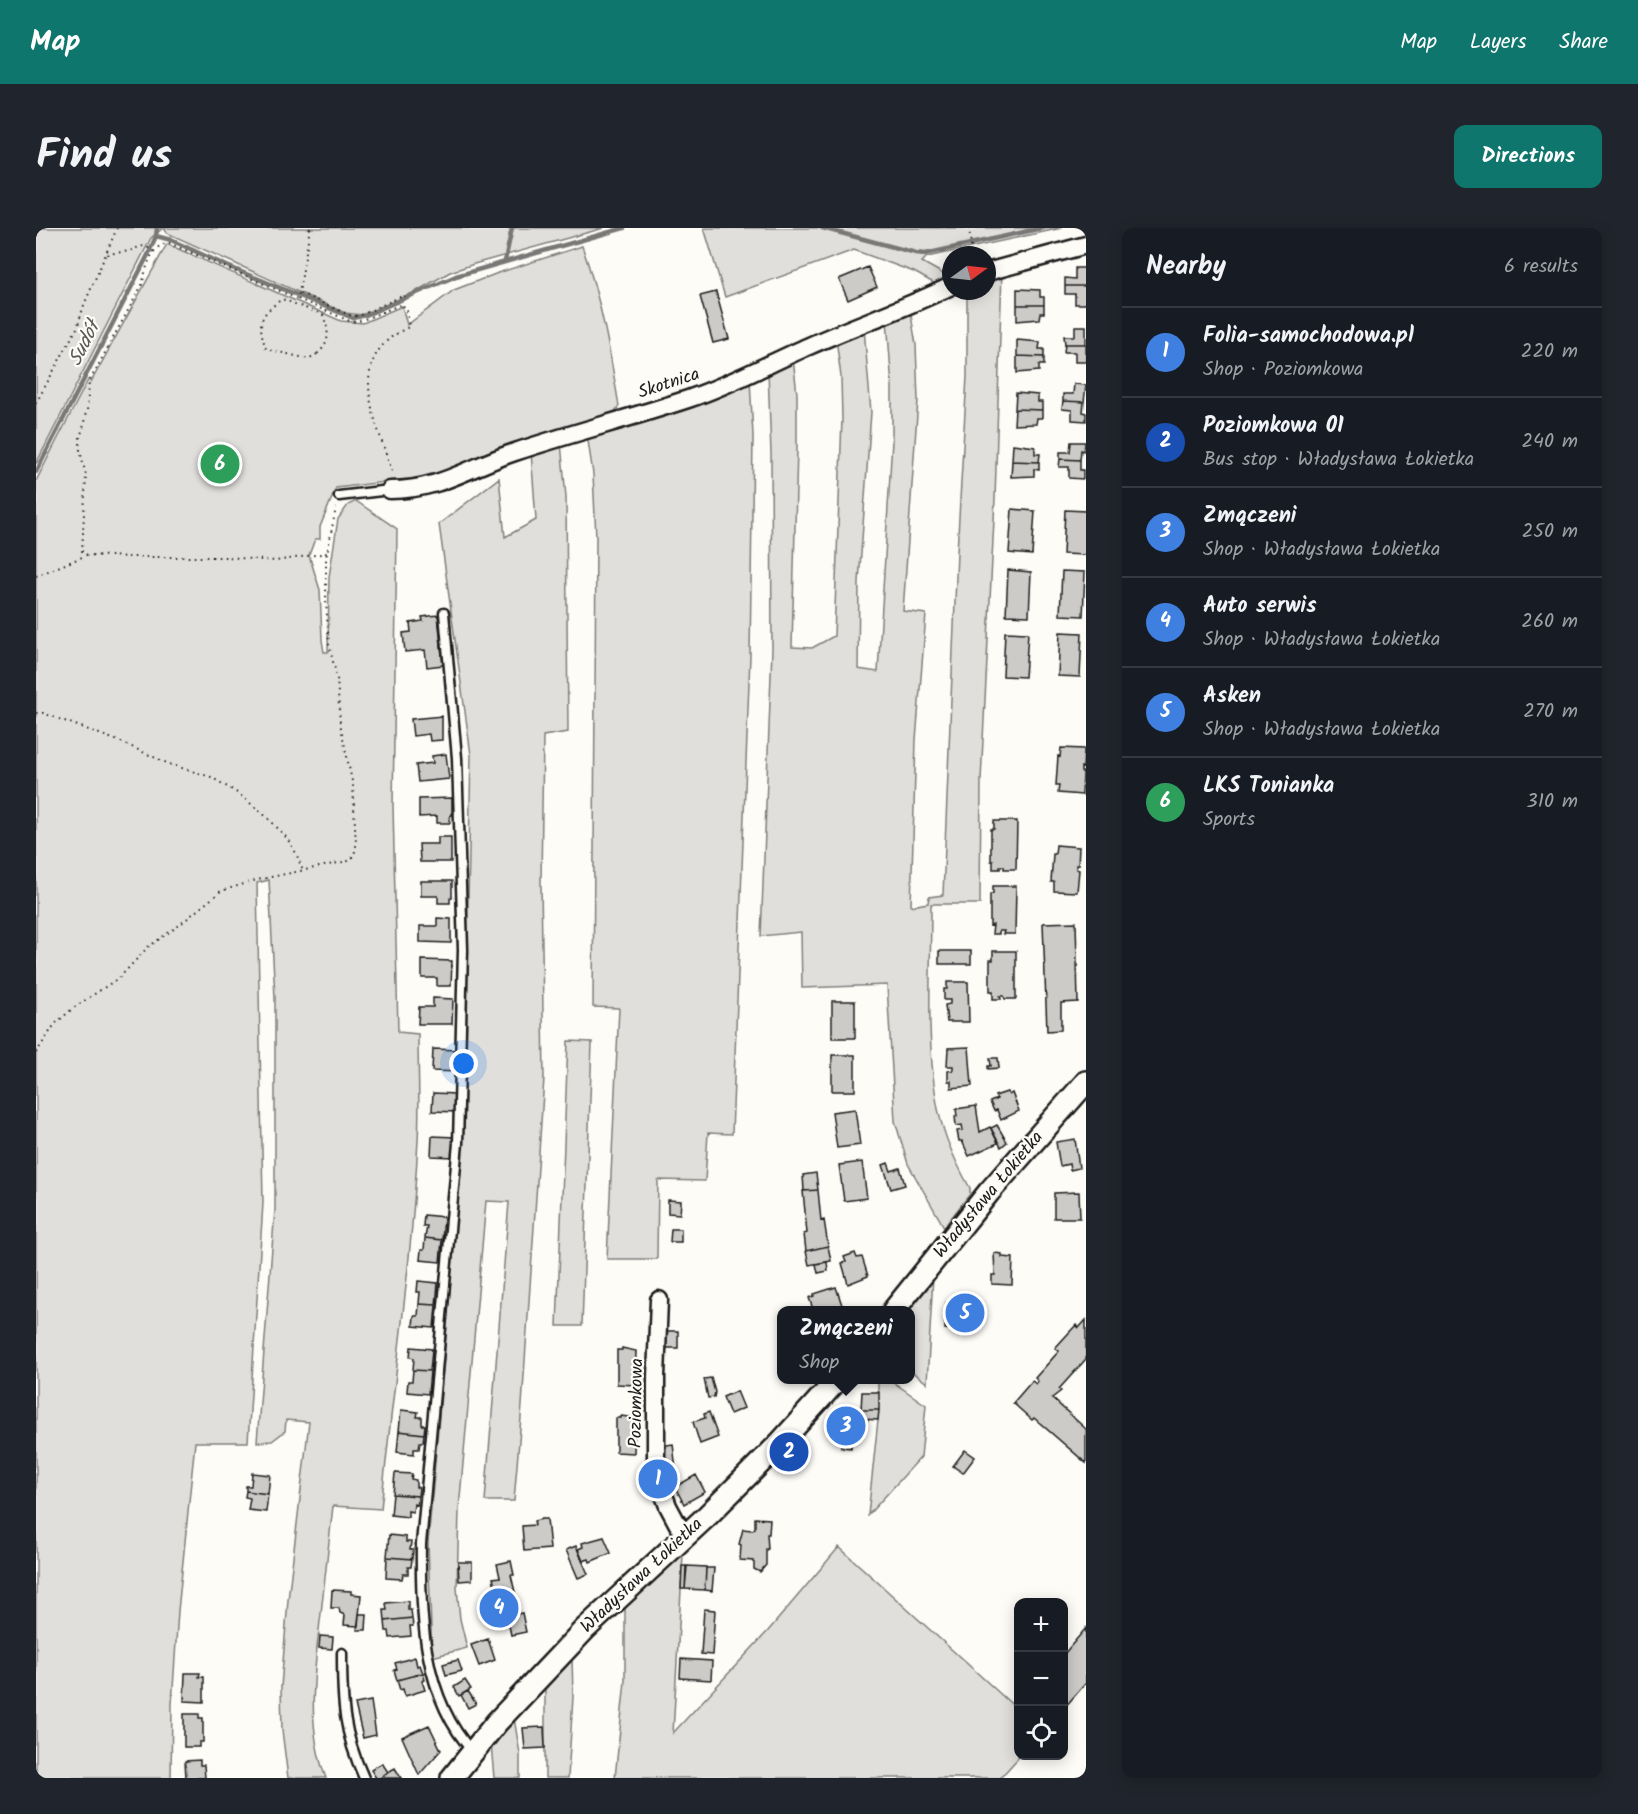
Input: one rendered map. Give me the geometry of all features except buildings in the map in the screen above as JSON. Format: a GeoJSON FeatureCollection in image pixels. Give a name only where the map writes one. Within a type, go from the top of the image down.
{"type":"FeatureCollection","features":[{"type":"Feature","properties":{"kind":"street"},"geometry":{"type":"LineString","coordinates":[[996,269],[1086,244]]}},
{"type":"Feature","properties":{"kind":"street","name":"Skotnica"},"geometry":{"type":"LineString","coordinates":[[394,490],[412,490],[439,483],[513,453],[724,386],[809,346],[942,290]]}},
{"type":"Feature","properties":{"kind":"street","name":"Władysława Łokietka"},"geometry":{"type":"LineString","coordinates":[[898,1306],[989,1192],[1086,1082]]}},
{"type":"Feature","properties":{"kind":"street","name":"Poziomkowa"},"geometry":{"type":"LineString","coordinates":[[659,1300],[656,1458],[659,1482],[684,1536]]}},
{"type":"Feature","properties":{"kind":"street","name":"Władysława Łokietka"},"geometry":{"type":"LineString","coordinates":[[452,1778],[497,1722],[585,1629],[779,1444],[833,1384]]}},
{"type":"Feature","properties":{"kind":"lane"},"geometry":{"type":"LineString","coordinates":[[339,496],[394,490]]}},
{"type":"Feature","properties":{"kind":"lane"},"geometry":{"type":"LineString","coordinates":[[444,613],[457,758],[463,950],[459,1121],[422,1544],[420,1599],[423,1631],[438,1691],[457,1734],[473,1752]]}},
{"type":"Feature","properties":{"kind":"lane"},"geometry":{"type":"LineString","coordinates":[[342,1653],[344,1720],[364,1778]]}},
{"type":"Feature","properties":{"kind":"path"},"geometry":{"type":"LineString","coordinates":[[36,403],[77,328],[84,305],[117,228]]}},
{"type":"Feature","properties":{"kind":"path"},"geometry":{"type":"LineString","coordinates":[[299,296],[310,228]]}},
{"type":"Feature","properties":{"kind":"path"},"geometry":{"type":"LineString","coordinates":[[969,228],[971,246]]}},
{"type":"Feature","properties":{"kind":"path"},"geometry":{"type":"LineString","coordinates":[[87,555],[82,552],[86,476],[80,450],[80,435],[87,411],[89,382],[142,285],[145,269],[153,251],[159,246],[170,243],[352,316],[359,316],[404,296],[407,301],[403,305],[352,322],[299,296]]}},
{"type":"Feature","properties":{"kind":"path"},"geometry":{"type":"LineString","coordinates":[[107,254],[130,251],[141,246],[153,251]]}},
{"type":"Feature","properties":{"kind":"path"},"geometry":{"type":"LineString","coordinates":[[282,299],[323,315],[329,332],[324,349],[317,356],[309,359],[266,349],[260,329],[265,312],[282,299]]}},
{"type":"Feature","properties":{"kind":"path"},"geometry":{"type":"LineString","coordinates":[[394,490],[372,414],[369,382],[377,350],[392,335],[409,327],[403,305]]}},
{"type":"Feature","properties":{"kind":"path"},"geometry":{"type":"LineString","coordinates":[[36,1053],[55,1024],[72,1009],[120,977],[148,947],[178,926],[214,895],[229,887],[348,861],[354,856],[356,846],[354,786],[342,740],[337,704],[337,678],[329,645],[326,602],[327,553],[339,496]]}},
{"type":"Feature","properties":{"kind":"path"},"geometry":{"type":"LineString","coordinates":[[36,576],[87,555],[227,557],[276,561],[327,553]]}},
{"type":"Feature","properties":{"kind":"path"},"geometry":{"type":"LineString","coordinates":[[36,712],[121,742],[169,764],[211,777],[239,794],[268,818],[286,837],[303,871]]}},
{"type":"Feature","properties":{"kind":"shaded area"},"geometry":{"type":"Polygon","coordinates":[[[36,228],[163,228],[151,238],[36,464],[36,228]]]}},
{"type":"Feature","properties":{"kind":"shaded area"},"geometry":{"type":"Polygon","coordinates":[[[164,228],[604,228],[450,272],[415,292],[362,315],[345,313],[167,233],[164,228]]]}},
{"type":"Feature","properties":{"kind":"shaded area"},"geometry":{"type":"Polygon","coordinates":[[[704,228],[1062,228],[978,246],[942,246],[942,254],[927,257],[922,262],[942,273],[942,282],[939,286],[914,272],[854,250],[725,297],[704,228]]]}},
{"type":"Feature","properties":{"kind":"shaded area"},"geometry":{"type":"Polygon","coordinates":[[[167,244],[341,321],[363,323],[402,306],[407,325],[454,290],[582,246],[600,306],[619,406],[610,418],[430,481],[394,483],[392,481],[336,488],[320,527],[320,539],[315,539],[309,555],[320,590],[322,640],[324,652],[328,652],[329,577],[338,519],[348,505],[356,501],[397,529],[393,806],[398,1032],[418,1034],[419,1087],[418,1140],[407,1278],[381,1509],[333,1506],[313,1696],[316,1738],[326,1778],[288,1778],[282,1730],[281,1687],[288,1600],[309,1422],[286,1420],[285,1431],[272,1441],[257,1442],[275,1209],[275,998],[269,880],[257,883],[263,1203],[248,1442],[195,1442],[178,1611],[172,1704],[171,1778],[36,1778],[36,481],[88,380],[91,382],[167,244]]]}},
{"type":"Feature","properties":{"kind":"shaded area"},"geometry":{"type":"Polygon","coordinates":[[[1002,270],[995,499],[981,780],[980,904],[931,904],[930,1026],[936,1098],[949,1145],[970,1188],[970,1194],[944,1227],[908,1164],[895,1121],[887,985],[802,988],[801,932],[761,936],[772,649],[768,370],[793,358],[797,394],[797,448],[792,647],[812,648],[834,636],[842,419],[841,377],[836,338],[864,328],[871,412],[859,582],[858,669],[878,672],[892,441],[892,387],[887,319],[910,309],[916,345],[918,400],[903,611],[926,614],[916,740],[911,906],[928,903],[929,897],[943,895],[957,553],[967,376],[967,300],[996,300],[996,272],[1002,270]]]}},
{"type":"Feature","properties":{"kind":"shaded area"},"geometry":{"type":"Polygon","coordinates":[[[750,380],[753,436],[750,656],[732,1134],[708,1133],[705,1181],[658,1180],[657,1259],[607,1259],[619,1008],[593,1007],[596,538],[593,474],[587,434],[750,380]]]}},
{"type":"Feature","properties":{"kind":"shaded area"},"geometry":{"type":"Polygon","coordinates":[[[561,443],[566,497],[568,732],[543,736],[541,883],[544,1078],[514,1501],[485,1501],[509,1202],[486,1201],[459,1509],[457,1588],[460,1619],[467,1648],[432,1657],[428,1543],[463,1141],[471,755],[439,524],[499,478],[505,537],[536,520],[531,452],[561,443]]]}},
{"type":"Feature","properties":{"kind":"shaded area"},"geometry":{"type":"Polygon","coordinates":[[[568,1041],[592,1042],[582,1326],[557,1326],[568,1041]]]}},
{"type":"Feature","properties":{"kind":"shaded area"},"geometry":{"type":"Polygon","coordinates":[[[933,1276],[927,1383],[915,1374],[915,1306],[908,1306],[933,1276]]]}},
{"type":"Feature","properties":{"kind":"shaded area"},"geometry":{"type":"Polygon","coordinates":[[[878,1384],[896,1384],[926,1405],[921,1457],[868,1515],[878,1420],[878,1384]]]}},
{"type":"Feature","properties":{"kind":"shaded area"},"geometry":{"type":"Polygon","coordinates":[[[839,1547],[1014,1706],[1014,1760],[1016,1760],[1000,1778],[615,1778],[625,1681],[625,1605],[683,1554],[673,1733],[768,1631],[839,1547]]]}},
{"type":"Feature","properties":{"kind":"shaded area"},"geometry":{"type":"Polygon","coordinates":[[[572,1656],[573,1697],[568,1778],[545,1778],[545,1686],[572,1656]]]}},
{"type":"Feature","properties":{"kind":"shaded area"},"geometry":{"type":"Polygon","coordinates":[[[514,1718],[520,1754],[520,1778],[494,1778],[491,1744],[514,1718]]]}},
{"type":"Feature","properties":{"kind":"waterway","name":"Sudół"},"geometry":{"type":"LineString","coordinates":[[36,472],[148,255],[157,228]]}},
{"type":"Feature","properties":{"kind":"waterway"},"geometry":{"type":"LineString","coordinates":[[505,261],[512,228]]}},
{"type":"Feature","properties":{"kind":"waterway"},"geometry":{"type":"LineString","coordinates":[[156,236],[171,240],[227,266],[353,318],[366,315],[456,276],[624,228]]}},
{"type":"Feature","properties":{"kind":"waterway"},"geometry":{"type":"LineString","coordinates":[[822,228],[925,254],[1042,228]]}},
{"type":"Feature","properties":{"kind":"place","name":"LKS Tonianka"},"geometry":{"type":"Point","coordinates":[220,464]}},
{"type":"Feature","properties":{"kind":"place","name":"Asken"},"geometry":{"type":"Point","coordinates":[965,1313]}},
{"type":"Feature","properties":{"kind":"place","name":"Zmączeni"},"geometry":{"type":"Point","coordinates":[846,1426]}},
{"type":"Feature","properties":{"kind":"place","name":"Poziomkowa 01"},"geometry":{"type":"Point","coordinates":[789,1452]}},
{"type":"Feature","properties":{"kind":"place","name":"Folia-samochodowa.pl"},"geometry":{"type":"Point","coordinates":[658,1479]}},
{"type":"Feature","properties":{"kind":"place","name":"Auto serwis"},"geometry":{"type":"Point","coordinates":[499,1608]}}]}
